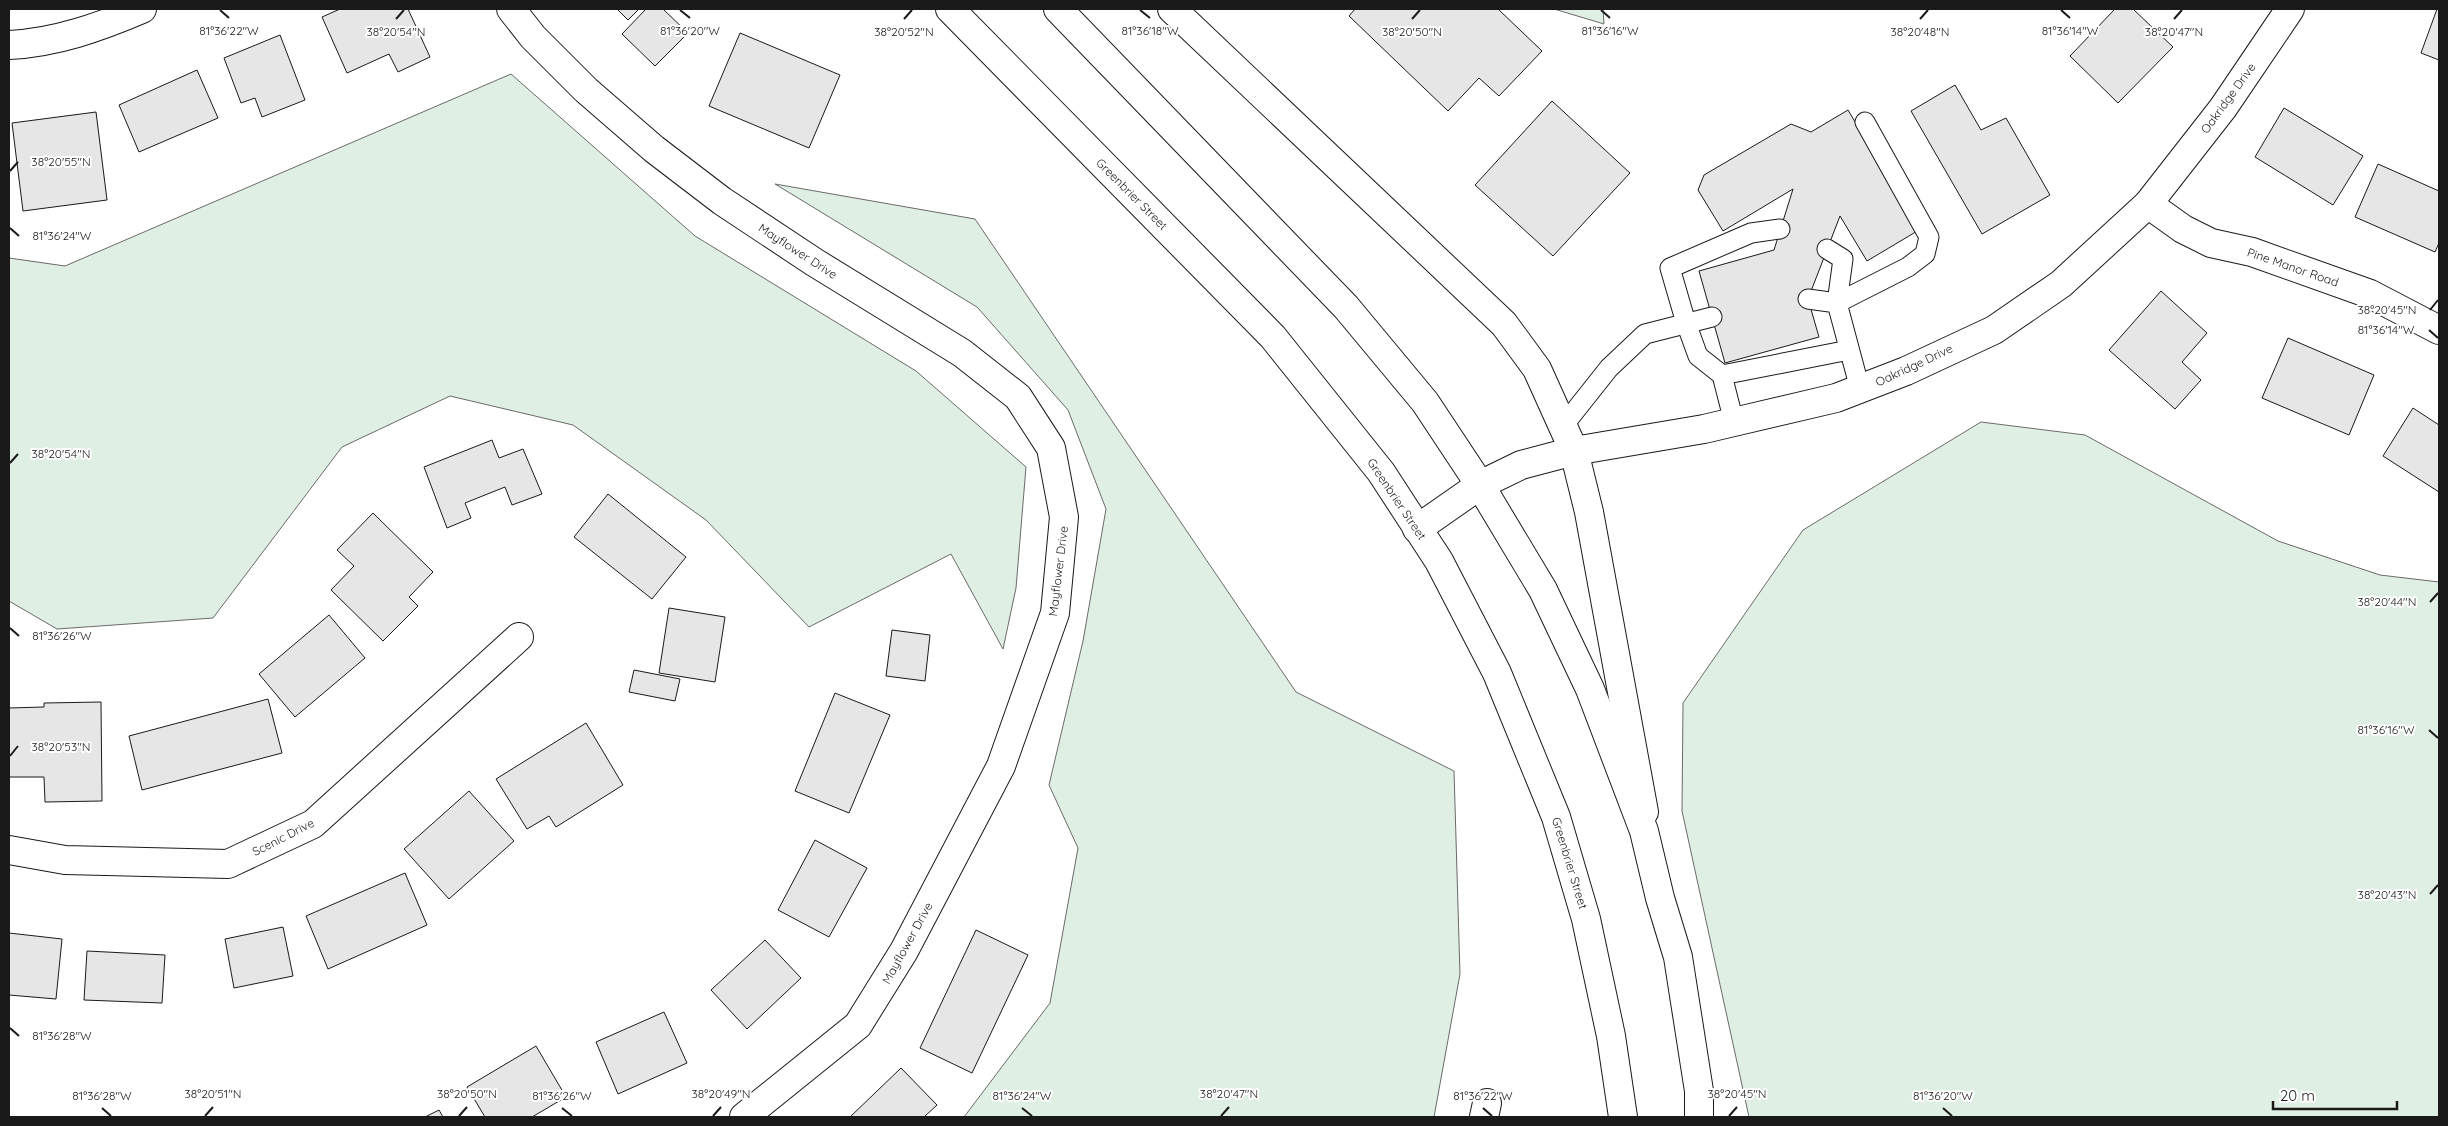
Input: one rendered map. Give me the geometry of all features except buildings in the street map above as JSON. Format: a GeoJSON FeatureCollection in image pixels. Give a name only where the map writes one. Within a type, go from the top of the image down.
{"type":"FeatureCollection","features":[{"type":"Feature","properties":{"kind":"street"},"geometry":{"type":"LineString","coordinates":[[9,45],[36,44],[109,22],[142,9]]}},
{"type":"Feature","properties":{"kind":"street","name":"Mayflower Drive"},"geometry":{"type":"LineString","coordinates":[[511,9],[533,37],[586,90],[654,149],[722,201],[814,262],[962,353],[1018,397],[1051,448],[1064,517],[1055,613],[1001,766],[904,951],[858,1025],[744,1117]]}},
{"type":"Feature","properties":{"kind":"street","name":"Greenbrier Street"},"geometry":{"type":"LineString","coordinates":[[950,9],[1273,337],[1381,472],[1439,561],[1497,673],[1556,817],[1586,919],[1611,1036],[1623,1117]]}},
{"type":"Feature","properties":{"kind":"street"},"geometry":{"type":"LineString","coordinates":[[1058,9],[1346,306],[1426,402],[1480,485],[1543,590],[1590,689],[1644,831],[1660,898],[1678,957],[1699,1091],[1699,1117]]}},
{"type":"Feature","properties":{"kind":"street"},"geometry":{"type":"LineString","coordinates":[[1172,9],[1504,324],[1537,369],[1574,451],[1589,512],[1660,898]]}},
{"type":"Feature","properties":{"kind":"street","name":"Oakridge Drive"},"geometry":{"type":"LineString","coordinates":[[1418,529],[1480,485],[1521,465],[1574,451],[1734,422],[1836,398],[1994,330],[2061,284],[2148,204],[2223,108],[2290,9]]}},
{"type":"Feature","properties":{"kind":"street","name":"Pine Manor Road"},"geometry":{"type":"LineString","coordinates":[[2148,204],[2183,229],[2211,243],[2252,252],[2370,294],[2439,330]]}},
{"type":"Feature","properties":{"kind":"street","name":"Scenic Drive"},"geometry":{"type":"LineString","coordinates":[[9,850],[65,860],[228,864],[314,824],[519,638]]}},
{"type":"Feature","properties":{"kind":"lane"},"geometry":{"type":"LineString","coordinates":[[1808,300],[1837,303],[1908,267],[1925,254],[1929,237],[1865,122]]}},
{"type":"Feature","properties":{"kind":"lane"},"geometry":{"type":"LineString","coordinates":[[1734,422],[1722,375],[1698,356],[1686,324],[1670,268],[1752,233],[1780,229]]}},
{"type":"Feature","properties":{"kind":"lane"},"geometry":{"type":"LineString","coordinates":[[1828,249],[1843,259],[1837,303],[1860,389]]}},
{"type":"Feature","properties":{"kind":"lane"},"geometry":{"type":"LineString","coordinates":[[1563,426],[1609,368],[1645,334],[1712,317]]}},
{"type":"Feature","properties":{"kind":"lane"},"geometry":{"type":"LineString","coordinates":[[1722,375],[1849,350]]}},
{"type":"Feature","properties":{"kind":"green space"},"geometry":{"type":"Polygon","coordinates":[[[1554,9],[1603,9],[1604,24],[1554,9]]]}},
{"type":"Feature","properties":{"kind":"green space"},"geometry":{"type":"Polygon","coordinates":[[[511,74],[695,236],[916,371],[1026,467],[1016,588],[1003,649],[951,554],[809,627],[706,520],[573,425],[450,396],[342,447],[213,618],[57,629],[9,601],[9,258],[65,266],[511,74]]]}},
{"type":"Feature","properties":{"kind":"green space"},"geometry":{"type":"Polygon","coordinates":[[[775,184],[975,219],[1296,692],[1454,771],[1460,974],[1434,1117],[964,1117],[1050,1003],[1078,848],[1049,785],[1083,641],[1106,509],[1068,410],[977,307],[775,184]]]}},
{"type":"Feature","properties":{"kind":"green space"},"geometry":{"type":"Polygon","coordinates":[[[1981,422],[2085,435],[2278,541],[2380,575],[2439,582],[2439,1117],[1749,1117],[1682,811],[1683,703],[1803,530],[1981,422]]]}}]}
